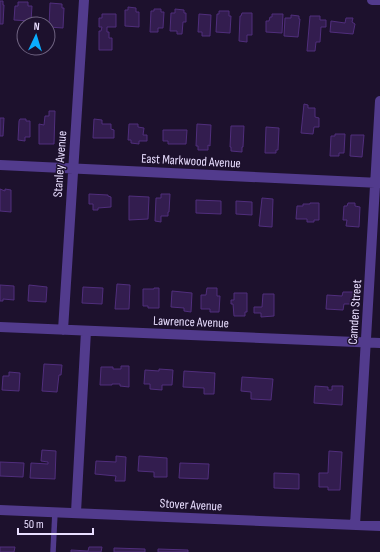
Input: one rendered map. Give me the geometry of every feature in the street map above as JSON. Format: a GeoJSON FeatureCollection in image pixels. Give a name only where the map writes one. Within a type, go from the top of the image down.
{"type":"FeatureCollection","features":[{"type":"Feature","properties":{"kind":"street","name":"Stanley Avenue"},"geometry":{"type":"LineString","coordinates":[[63,330],[84,0]]}},
{"type":"Feature","properties":{"kind":"street"},"geometry":{"type":"LineString","coordinates":[[372,0],[380,0]]}},
{"type":"Feature","properties":{"kind":"street","name":"Camden Street"},"geometry":{"type":"LineString","coordinates":[[355,525],[366,343],[378,183],[380,101]]}},
{"type":"Feature","properties":{"kind":"street","name":"East Markwood Avenue"},"geometry":{"type":"LineString","coordinates":[[0,166],[73,168],[378,183]]}},
{"type":"Feature","properties":{"kind":"street","name":"Lawrence Avenue"},"geometry":{"type":"LineString","coordinates":[[0,327],[380,343]]}},
{"type":"Feature","properties":{"kind":"street"},"geometry":{"type":"LineString","coordinates":[[76,512],[86,331]]}},
{"type":"Feature","properties":{"kind":"street","name":"Stover Avenue"},"geometry":{"type":"LineString","coordinates":[[0,510],[380,526]]}},
{"type":"Feature","properties":{"kind":"lane"},"geometry":{"type":"LineString","coordinates":[[53,552],[55,512]]}},
{"type":"Feature","properties":{"kind":"building"},"geometry":{"type":"Polygon","coordinates":[[[0,1],[3,1],[4,5],[3,24],[0,24],[0,1]]]}},
{"type":"Feature","properties":{"kind":"building"},"geometry":{"type":"Polygon","coordinates":[[[18,2],[28,2],[28,6],[32,6],[31,16],[16,16],[16,20],[14,20],[15,6],[18,6],[18,2]]]}},
{"type":"Feature","properties":{"kind":"building"},"geometry":{"type":"Polygon","coordinates":[[[50,3],[62,4],[62,8],[64,8],[63,28],[56,28],[56,16],[49,16],[50,3]]]}},
{"type":"Feature","properties":{"kind":"building"},"geometry":{"type":"Polygon","coordinates":[[[128,7],[136,8],[136,12],[139,12],[139,27],[125,26],[125,10],[128,10],[128,7]]]}},
{"type":"Feature","properties":{"kind":"building"},"geometry":{"type":"Polygon","coordinates":[[[154,9],[161,9],[161,12],[164,12],[163,28],[158,28],[158,32],[150,32],[151,11],[154,11],[154,9]]]}},
{"type":"Feature","properties":{"kind":"building"},"geometry":{"type":"Polygon","coordinates":[[[175,9],[184,10],[184,13],[186,13],[186,22],[183,22],[182,34],[177,34],[177,31],[170,31],[171,13],[175,13],[175,9]]]}},
{"type":"Feature","properties":{"kind":"building"},"geometry":{"type":"Polygon","coordinates":[[[219,11],[229,11],[229,16],[231,16],[230,33],[216,32],[217,14],[219,14],[219,11]]]}},
{"type":"Feature","properties":{"kind":"building"},"geometry":{"type":"Polygon","coordinates":[[[242,13],[252,13],[252,35],[247,35],[247,42],[239,41],[240,16],[242,13]]]}},
{"type":"Feature","properties":{"kind":"building"},"geometry":{"type":"Polygon","coordinates":[[[102,14],[116,14],[116,27],[107,27],[109,38],[112,38],[112,50],[99,50],[99,31],[101,31],[102,27],[99,27],[99,18],[102,18],[102,14]]]}},
{"type":"Feature","properties":{"kind":"building"},"geometry":{"type":"Polygon","coordinates":[[[199,14],[211,15],[210,36],[202,36],[202,32],[198,32],[199,14]]]}},
{"type":"Feature","properties":{"kind":"building"},"geometry":{"type":"Polygon","coordinates":[[[272,14],[283,14],[282,33],[266,32],[266,21],[269,21],[272,14]]]}},
{"type":"Feature","properties":{"kind":"building"},"geometry":{"type":"Polygon","coordinates":[[[291,15],[299,16],[300,19],[298,37],[284,36],[285,18],[291,18],[291,15]]]}},
{"type":"Feature","properties":{"kind":"building"},"geometry":{"type":"Polygon","coordinates":[[[310,16],[320,16],[320,20],[326,20],[326,27],[321,27],[320,42],[316,42],[315,51],[307,51],[310,16]]]}},
{"type":"Feature","properties":{"kind":"building"},"geometry":{"type":"Polygon","coordinates":[[[346,18],[353,18],[352,22],[355,24],[353,34],[330,32],[331,21],[345,23],[346,18]]]}},
{"type":"Feature","properties":{"kind":"building"},"geometry":{"type":"Polygon","coordinates":[[[304,104],[308,105],[308,108],[315,108],[315,117],[319,118],[319,127],[314,127],[313,134],[301,133],[304,104]]]}},
{"type":"Feature","properties":{"kind":"building"},"geometry":{"type":"Polygon","coordinates":[[[49,111],[55,111],[54,144],[39,144],[39,124],[44,125],[45,116],[49,116],[49,111]]]}},
{"type":"Feature","properties":{"kind":"building"},"geometry":{"type":"Polygon","coordinates":[[[0,118],[4,118],[3,136],[0,136],[0,118]]]}},
{"type":"Feature","properties":{"kind":"building"},"geometry":{"type":"Polygon","coordinates":[[[20,119],[30,121],[30,137],[25,137],[25,141],[18,140],[20,119]]]}},
{"type":"Feature","properties":{"kind":"building"},"geometry":{"type":"Polygon","coordinates":[[[94,119],[102,120],[102,124],[111,124],[111,129],[114,130],[114,138],[93,138],[94,119]]]}},
{"type":"Feature","properties":{"kind":"building"},"geometry":{"type":"Polygon","coordinates":[[[129,124],[138,124],[138,127],[144,128],[143,135],[147,135],[147,141],[139,141],[139,144],[131,143],[131,140],[128,140],[129,124]]]}},
{"type":"Feature","properties":{"kind":"building"},"geometry":{"type":"Polygon","coordinates":[[[197,124],[211,125],[210,146],[208,145],[208,150],[198,150],[198,146],[196,146],[197,124]]]}},
{"type":"Feature","properties":{"kind":"building"},"geometry":{"type":"Polygon","coordinates":[[[231,126],[244,126],[242,152],[231,151],[231,126]]]}},
{"type":"Feature","properties":{"kind":"building"},"geometry":{"type":"Polygon","coordinates":[[[266,127],[279,128],[278,150],[276,150],[276,153],[265,153],[266,127]]]}},
{"type":"Feature","properties":{"kind":"building"},"geometry":{"type":"Polygon","coordinates":[[[163,130],[187,130],[186,144],[168,144],[168,141],[163,141],[163,130]]]}},
{"type":"Feature","properties":{"kind":"building"},"geometry":{"type":"Polygon","coordinates":[[[335,134],[345,134],[344,153],[339,153],[339,156],[330,156],[331,136],[335,136],[335,134]]]}},
{"type":"Feature","properties":{"kind":"building"},"geometry":{"type":"Polygon","coordinates":[[[351,135],[364,135],[362,157],[350,156],[351,135]]]}},
{"type":"Feature","properties":{"kind":"building"},"geometry":{"type":"Polygon","coordinates":[[[0,189],[5,191],[5,189],[11,190],[11,212],[0,211],[0,189]]]}},
{"type":"Feature","properties":{"kind":"building"},"geometry":{"type":"Polygon","coordinates":[[[89,194],[108,195],[111,197],[111,207],[93,210],[93,204],[89,204],[89,194]]]}},
{"type":"Feature","properties":{"kind":"building"},"geometry":{"type":"Polygon","coordinates":[[[161,194],[170,194],[168,216],[161,216],[161,222],[155,221],[156,198],[161,198],[161,194]]]}},
{"type":"Feature","properties":{"kind":"building"},"geometry":{"type":"Polygon","coordinates":[[[129,196],[149,197],[148,219],[129,220],[129,196]]]}},
{"type":"Feature","properties":{"kind":"building"},"geometry":{"type":"Polygon","coordinates":[[[262,198],[273,199],[272,227],[259,226],[262,198]]]}},
{"type":"Feature","properties":{"kind":"building"},"geometry":{"type":"Polygon","coordinates":[[[196,200],[221,201],[221,214],[196,213],[196,200]]]}},
{"type":"Feature","properties":{"kind":"building"},"geometry":{"type":"Polygon","coordinates":[[[236,201],[252,202],[252,215],[236,214],[236,201]]]}},
{"type":"Feature","properties":{"kind":"building"},"geometry":{"type":"Polygon","coordinates":[[[319,203],[319,220],[307,222],[307,219],[296,219],[297,206],[303,206],[303,204],[319,203]]]}},
{"type":"Feature","properties":{"kind":"building"},"geometry":{"type":"Polygon","coordinates":[[[348,203],[355,203],[355,206],[360,207],[359,227],[346,226],[347,220],[343,220],[344,206],[347,206],[348,203]]]}},
{"type":"Feature","properties":{"kind":"building"},"geometry":{"type":"Polygon","coordinates":[[[117,284],[130,285],[129,309],[115,309],[117,284]]]}},
{"type":"Feature","properties":{"kind":"building"},"geometry":{"type":"Polygon","coordinates":[[[0,285],[14,286],[14,300],[3,299],[3,301],[0,301],[0,285]]]}},
{"type":"Feature","properties":{"kind":"building"},"geometry":{"type":"Polygon","coordinates":[[[29,285],[47,287],[46,302],[28,301],[29,285]]]}},
{"type":"Feature","properties":{"kind":"building"},"geometry":{"type":"Polygon","coordinates":[[[83,287],[103,288],[102,304],[82,303],[83,287]]]}},
{"type":"Feature","properties":{"kind":"building"},"geometry":{"type":"Polygon","coordinates":[[[159,288],[159,308],[148,308],[148,306],[143,306],[143,289],[159,288]]]}},
{"type":"Feature","properties":{"kind":"building"},"geometry":{"type":"Polygon","coordinates":[[[207,288],[217,288],[217,296],[220,296],[219,312],[210,312],[210,309],[201,309],[201,295],[206,295],[207,288]]]}},
{"type":"Feature","properties":{"kind":"building"},"geometry":{"type":"Polygon","coordinates":[[[172,291],[192,293],[191,312],[184,311],[184,308],[171,307],[172,291]]]}},
{"type":"Feature","properties":{"kind":"building"},"geometry":{"type":"Polygon","coordinates":[[[343,292],[355,292],[354,304],[344,304],[343,310],[326,309],[327,295],[342,296],[343,292]]]}},
{"type":"Feature","properties":{"kind":"building"},"geometry":{"type":"Polygon","coordinates":[[[234,293],[247,293],[247,312],[245,312],[245,316],[234,316],[233,304],[231,304],[231,300],[234,300],[234,293]]]}},
{"type":"Feature","properties":{"kind":"building"},"geometry":{"type":"Polygon","coordinates":[[[263,294],[274,294],[274,316],[261,317],[261,313],[254,313],[254,307],[262,307],[263,294]]]}},
{"type":"Feature","properties":{"kind":"building"},"geometry":{"type":"Polygon","coordinates":[[[44,364],[62,365],[57,392],[42,391],[44,364]]]}},
{"type":"Feature","properties":{"kind":"building"},"geometry":{"type":"Polygon","coordinates":[[[121,366],[129,366],[129,387],[120,386],[120,384],[100,385],[101,367],[121,369],[121,366]]]}},
{"type":"Feature","properties":{"kind":"building"},"geometry":{"type":"Polygon","coordinates":[[[159,369],[173,370],[172,385],[162,385],[162,390],[150,389],[150,384],[144,384],[145,370],[159,371],[159,369]]]}},
{"type":"Feature","properties":{"kind":"building"},"geometry":{"type":"Polygon","coordinates":[[[184,371],[215,373],[214,394],[204,394],[204,388],[183,387],[184,371]]]}},
{"type":"Feature","properties":{"kind":"building"},"geometry":{"type":"Polygon","coordinates":[[[9,372],[20,373],[19,391],[2,390],[3,376],[9,376],[9,372]]]}},
{"type":"Feature","properties":{"kind":"building"},"geometry":{"type":"Polygon","coordinates":[[[242,377],[273,379],[271,400],[251,399],[251,392],[241,391],[242,377]]]}},
{"type":"Feature","properties":{"kind":"building"},"geometry":{"type":"Polygon","coordinates":[[[315,386],[328,387],[328,390],[332,390],[332,386],[343,386],[342,405],[314,403],[315,386]]]}},
{"type":"Feature","properties":{"kind":"building"},"geometry":{"type":"Polygon","coordinates":[[[42,450],[56,451],[55,479],[30,478],[31,463],[48,464],[48,462],[41,461],[42,450]]]}},
{"type":"Feature","properties":{"kind":"building"},"geometry":{"type":"Polygon","coordinates":[[[329,451],[342,452],[340,490],[328,490],[328,487],[319,487],[319,473],[328,473],[329,451]]]}},
{"type":"Feature","properties":{"kind":"building"},"geometry":{"type":"Polygon","coordinates":[[[116,456],[126,457],[125,481],[115,481],[116,476],[95,474],[96,461],[116,462],[116,456]]]}},
{"type":"Feature","properties":{"kind":"building"},"geometry":{"type":"Polygon","coordinates":[[[139,456],[167,458],[167,477],[154,477],[154,472],[138,471],[139,456]]]}},
{"type":"Feature","properties":{"kind":"building"},"geometry":{"type":"Polygon","coordinates":[[[0,462],[24,463],[23,477],[0,476],[0,462]]]}},
{"type":"Feature","properties":{"kind":"building"},"geometry":{"type":"Polygon","coordinates":[[[180,463],[209,464],[208,479],[179,478],[180,463]]]}},
{"type":"Feature","properties":{"kind":"building"},"geometry":{"type":"Polygon","coordinates":[[[274,473],[299,474],[299,489],[274,488],[274,473]]]}},
{"type":"Feature","properties":{"kind":"building"},"geometry":{"type":"Polygon","coordinates":[[[0,547],[15,547],[14,552],[0,552],[0,547]]]}},
{"type":"Feature","properties":{"kind":"building"},"geometry":{"type":"Polygon","coordinates":[[[89,547],[102,547],[101,552],[71,552],[71,550],[88,551],[89,547]]]}},
{"type":"Feature","properties":{"kind":"building"},"geometry":{"type":"Polygon","coordinates":[[[114,548],[145,549],[145,552],[114,552],[114,548]]]}},
{"type":"Feature","properties":{"kind":"building"},"geometry":{"type":"Polygon","coordinates":[[[158,549],[188,550],[188,552],[158,552],[158,549]]]}}]}
